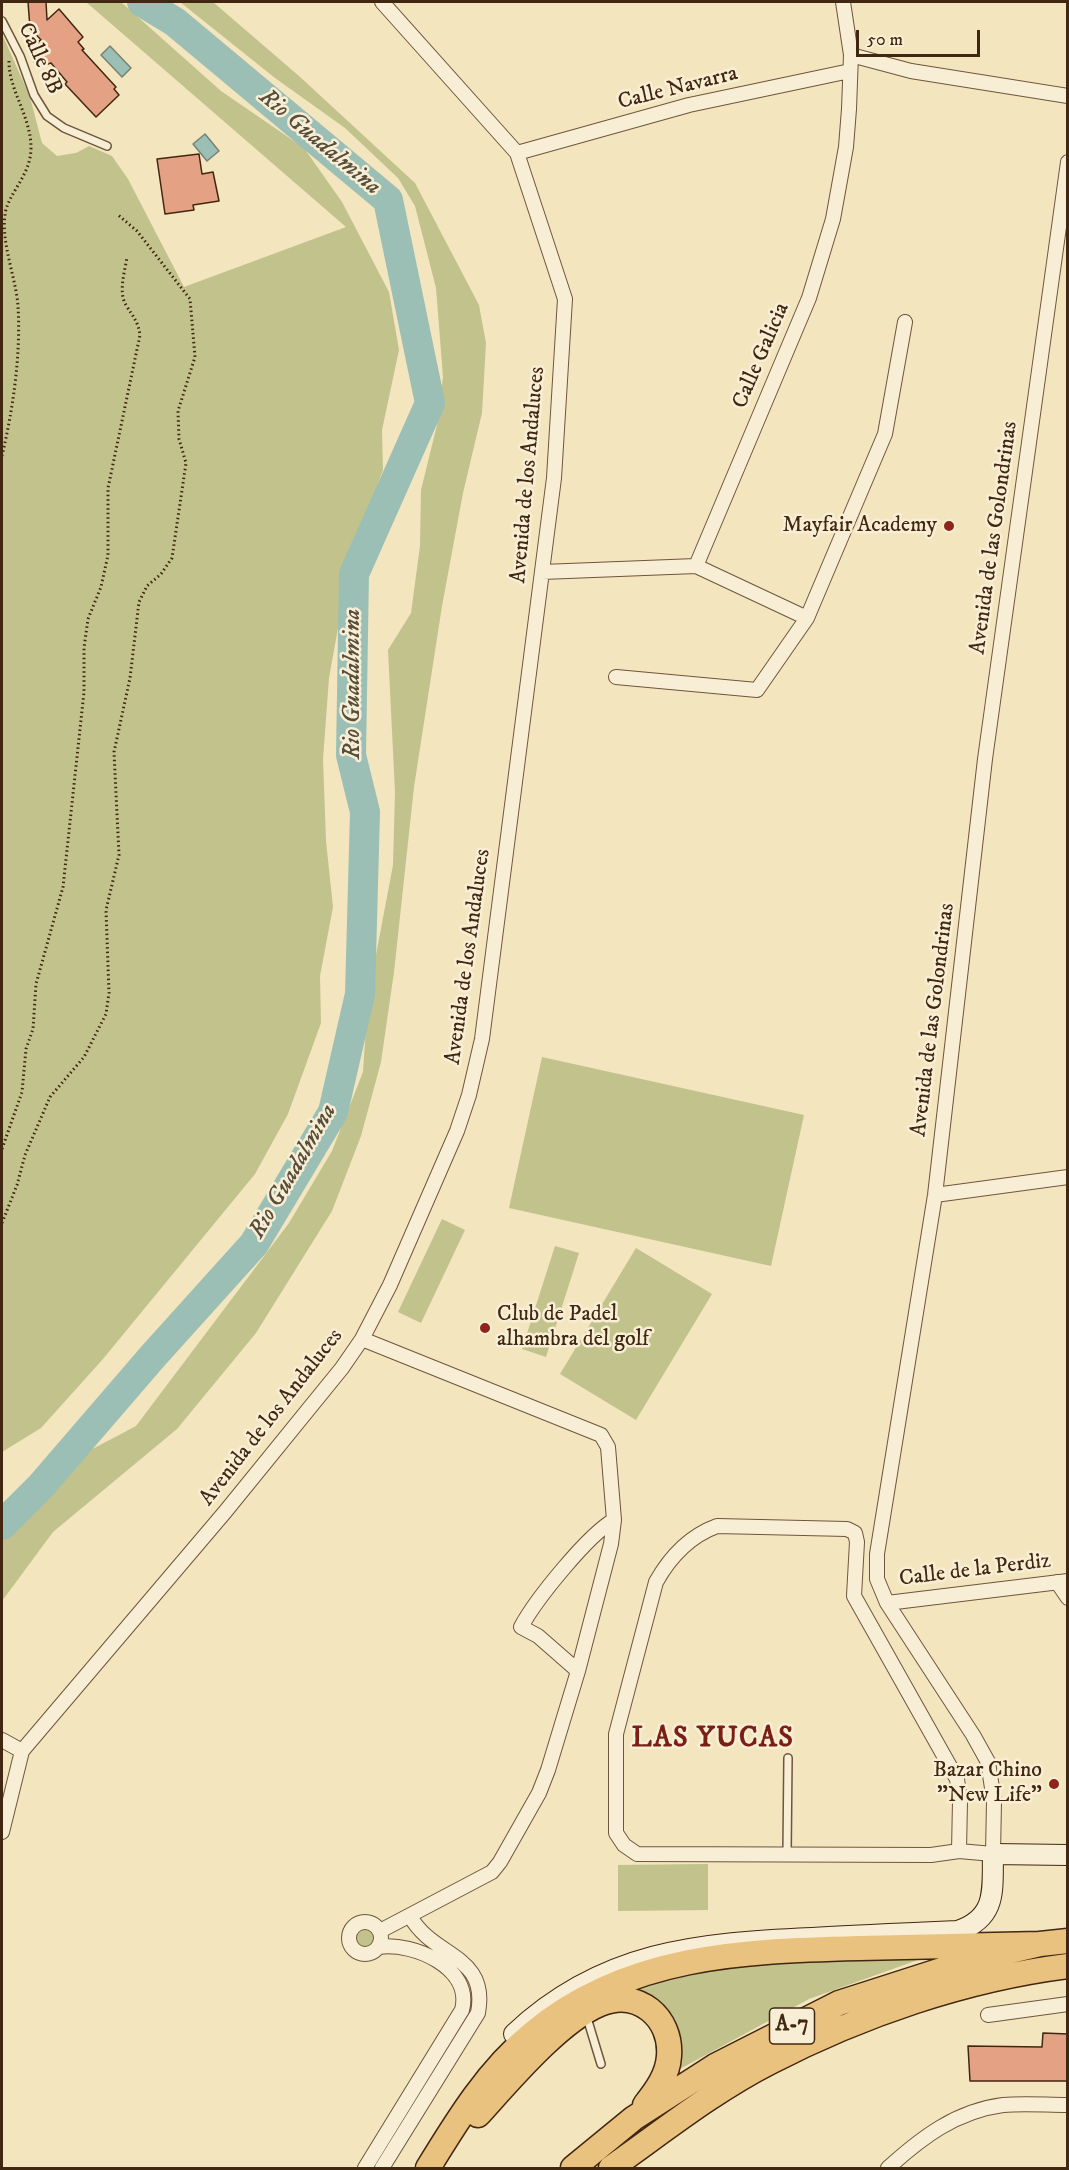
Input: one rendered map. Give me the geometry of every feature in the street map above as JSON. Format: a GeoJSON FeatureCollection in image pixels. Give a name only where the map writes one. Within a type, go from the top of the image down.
{"type":"FeatureCollection","features":[{"type":"Feature","properties":{"kind":"highway","name":"A-7"},"geometry":{"type":"LineString","coordinates":[[573,2169],[634,2118],[715,2066],[839,2002],[957,1965],[1040,1944],[1068,1941]]}},
{"type":"Feature","properties":{"kind":"highway"},"geometry":{"type":"LineString","coordinates":[[429,2169],[469,2103],[492,2074],[533,2033],[575,2003],[627,1979],[709,1957],[769,1951],[1040,1944]]}},
{"type":"Feature","properties":{"kind":"highway","name":"A-7"},"geometry":{"type":"LineString","coordinates":[[611,2169],[703,2102],[759,2068],[848,2026],[930,1997],[993,1981],[1068,1966]]}},
{"type":"Feature","properties":{"kind":"highway"},"geometry":{"type":"LineString","coordinates":[[454,2142],[533,2055],[576,2019],[602,2003],[626,1999],[651,2009],[664,2024],[669,2039],[666,2073],[656,2091],[634,2118]]}},
{"type":"Feature","properties":{"kind":"main road"},"geometry":{"type":"LineString","coordinates":[[429,2169],[454,2142],[460,2125],[486,2091],[492,2074],[492,2062],[498,2050],[543,2011],[603,1975],[656,1954],[739,1941],[958,1931],[972,1926],[984,1916],[990,1902],[993,1854],[1068,1855]]}},
{"type":"Feature","properties":{"kind":"street","name":"Avenida de los Andaluces"},"geometry":{"type":"LineString","coordinates":[[2,1832],[22,1751],[225,1512],[342,1368],[362,1339],[390,1285],[457,1131],[472,1084],[482,1039],[554,478],[565,299],[517,153],[382,2]]}},
{"type":"Feature","properties":{"kind":"street","name":"Calle Galicia"},"geometry":{"type":"LineString","coordinates":[[696,566],[809,298],[832,219],[846,147],[851,56],[843,2]]}},
{"type":"Feature","properties":{"kind":"street"},"geometry":{"type":"LineString","coordinates":[[851,56],[911,71],[1068,96]]}},
{"type":"Feature","properties":{"kind":"street","name":"Calle Navarra"},"geometry":{"type":"LineString","coordinates":[[517,153],[689,105],[850,72]]}},
{"type":"Feature","properties":{"kind":"street","name":"Avenida de las Golondrinas"},"geometry":{"type":"LineString","coordinates":[[993,1854],[994,1801],[988,1762],[973,1735],[887,1604],[877,1579],[877,1554],[934,1195],[986,759],[1068,162]]}},
{"type":"Feature","properties":{"kind":"street"},"geometry":{"type":"LineString","coordinates":[[616,677],[757,690],[807,618],[885,435],[905,322]]}},
{"type":"Feature","properties":{"kind":"street"},"geometry":{"type":"LineString","coordinates":[[542,572],[696,566],[807,618]]}},
{"type":"Feature","properties":{"kind":"street"},"geometry":{"type":"LineString","coordinates":[[934,1195],[1068,1177]]}},
{"type":"Feature","properties":{"kind":"street"},"geometry":{"type":"LineString","coordinates":[[362,1339],[601,1435],[608,1447],[614,1520],[611,1544],[578,1671],[539,1793],[500,1862],[492,1872],[380,1931]]}},
{"type":"Feature","properties":{"kind":"street"},"geometry":{"type":"LineString","coordinates":[[578,1671],[538,1636],[521,1627],[527,1615],[596,1533],[614,1520]]}},
{"type":"Feature","properties":{"kind":"street"},"geometry":{"type":"LineString","coordinates":[[959,1851],[957,1779],[854,1596],[855,1533],[847,1529],[717,1526],[702,1532],[667,1562],[656,1582],[616,1734],[616,1833],[624,1845],[636,1854],[931,1855],[959,1851],[993,1854]]}},
{"type":"Feature","properties":{"kind":"street"},"geometry":{"type":"LineString","coordinates":[[1063,1581],[1068,1598]]}},
{"type":"Feature","properties":{"kind":"street","name":"Calle de la Perdiz"},"geometry":{"type":"LineString","coordinates":[[887,1604],[1063,1581]]}},
{"type":"Feature","properties":{"kind":"street"},"geometry":{"type":"LineString","coordinates":[[2,1740],[22,1751]]}},
{"type":"Feature","properties":{"kind":"street"},"geometry":{"type":"LineString","coordinates":[[382,2169],[478,2013],[481,1996],[478,1981],[467,1966],[423,1936],[410,1916]]}},
{"type":"Feature","properties":{"kind":"street"},"geometry":{"type":"LineString","coordinates":[[365,2169],[462,2010],[465,1999],[455,1978],[434,1958],[406,1948],[379,1947],[371,1953],[360,1953],[352,1947],[349,1937],[353,1928],[362,1922],[372,1923],[380,1931],[379,1947]]}},
{"type":"Feature","properties":{"kind":"street"},"geometry":{"type":"LineString","coordinates":[[988,2015],[1068,2004]]}},
{"type":"Feature","properties":{"kind":"street"},"geometry":{"type":"LineString","coordinates":[[888,2169],[920,2139],[968,2113],[1003,2105],[1068,2105]]}},
{"type":"Feature","properties":{"kind":"lane","name":"Calle 8B"},"geometry":{"type":"LineString","coordinates":[[2,21],[20,56],[34,95],[47,116],[64,128],[107,146]]}},
{"type":"Feature","properties":{"kind":"lane"},"geometry":{"type":"LineString","coordinates":[[787,1854],[788,1758]]}},
{"type":"Feature","properties":{"kind":"lane"},"geometry":{"type":"LineString","coordinates":[[576,2019],[588,2021],[601,2064]]}},
{"type":"Feature","properties":{"kind":"path"},"geometry":{"type":"LineString","coordinates":[[2,456],[18,339],[18,305],[8,259],[4,215],[23,180],[31,150],[28,123],[8,70],[9,57]]}},
{"type":"Feature","properties":{"kind":"path"},"geometry":{"type":"LineString","coordinates":[[2,1223],[17,1185],[25,1155],[50,1097],[84,1057],[106,1014],[109,993],[106,910],[119,855],[114,752],[130,678],[139,602],[147,586],[162,574],[172,558],[186,463],[179,439],[178,411],[195,357],[190,299],[137,231],[117,214]]}},
{"type":"Feature","properties":{"kind":"path"},"geometry":{"type":"LineString","coordinates":[[2,1149],[22,1092],[26,1049],[33,1029],[36,984],[43,951],[63,887],[84,692],[84,648],[88,619],[106,564],[108,488],[140,335],[138,322],[125,305],[123,296],[127,257]]}},
{"type":"Feature","properties":{"kind":"green space"},"geometry":{"type":"Polygon","coordinates":[[[86,2],[121,2],[221,91],[304,148],[342,202],[389,292],[399,350],[382,430],[383,470],[360,532],[344,595],[329,678],[323,759],[326,841],[333,907],[320,976],[321,1023],[288,1114],[255,1174],[103,1359],[41,1428],[2,1452],[2,34],[30,97],[42,143],[57,156],[76,153],[89,146],[112,156],[128,179],[184,287],[346,227],[86,2]]]}},
{"type":"Feature","properties":{"kind":"green space"},"geometry":{"type":"Polygon","coordinates":[[[180,2],[213,2],[299,76],[415,183],[479,305],[486,343],[482,413],[463,493],[442,606],[414,787],[394,972],[381,1062],[361,1136],[332,1211],[256,1333],[177,1429],[53,1532],[2,1601],[2,1532],[20,1504],[45,1474],[136,1426],[289,1223],[332,1151],[363,1072],[368,997],[393,865],[395,792],[388,650],[411,613],[420,546],[421,490],[437,425],[443,377],[436,288],[415,206],[398,178],[345,128],[275,78],[180,2]]]}},
{"type":"Feature","properties":{"kind":"green space"},"geometry":{"type":"Polygon","coordinates":[[[542,1057],[804,1115],[771,1266],[509,1208],[542,1057]]]}},
{"type":"Feature","properties":{"kind":"green space"},"geometry":{"type":"Polygon","coordinates":[[[442,1219],[465,1230],[421,1323],[398,1312],[442,1219]]]}},
{"type":"Feature","properties":{"kind":"green space"},"geometry":{"type":"Polygon","coordinates":[[[555,1246],[579,1253],[546,1357],[522,1349],[555,1246]]]}},
{"type":"Feature","properties":{"kind":"green space"},"geometry":{"type":"Polygon","coordinates":[[[636,1248],[712,1294],[636,1420],[560,1374],[636,1248]]]}},
{"type":"Feature","properties":{"kind":"green space"},"geometry":{"type":"Polygon","coordinates":[[[708,1864],[708,1910],[618,1911],[618,1865],[708,1864]]]}},
{"type":"Feature","properties":{"kind":"green space"},"geometry":{"type":"Polygon","coordinates":[[[364,1928],[371,1931],[374,1938],[371,1945],[364,1948],[357,1945],[354,1938],[357,1931],[364,1928]]]}},
{"type":"Feature","properties":{"kind":"green space"},"geometry":{"type":"Polygon","coordinates":[[[929,1956],[809,1999],[678,2070],[681,2041],[675,2020],[659,2004],[634,1989],[671,1974],[737,1959],[929,1956]]]}},
{"type":"Feature","properties":{"kind":"water"},"geometry":{"type":"Polygon","coordinates":[[[110,46],[131,68],[122,77],[101,55],[110,46]]]}},
{"type":"Feature","properties":{"kind":"water"},"geometry":{"type":"Polygon","coordinates":[[[205,134],[219,151],[207,161],[193,144],[205,134]]]}},
{"type":"Feature","properties":{"kind":"building"},"geometry":{"type":"Polygon","coordinates":[[[28,2],[46,2],[47,20],[59,9],[83,37],[78,42],[84,49],[82,50],[116,87],[114,89],[119,95],[96,117],[65,84],[67,82],[51,63],[42,66],[34,62],[36,43],[41,40],[30,28],[28,2]]]}},
{"type":"Feature","properties":{"kind":"building"},"geometry":{"type":"Polygon","coordinates":[[[199,154],[202,174],[213,172],[219,201],[193,205],[194,210],[165,214],[157,159],[199,154]]]}},
{"type":"Feature","properties":{"kind":"building"},"geometry":{"type":"Polygon","coordinates":[[[1043,2033],[1068,2034],[1068,2081],[970,2081],[968,2046],[1042,2047],[1043,2033]]]}},
{"type":"Feature","properties":{"kind":"waterway","name":"Rio Guadalmina"},"geometry":{"type":"LineString","coordinates":[[2,1525],[41,1486],[153,1356],[254,1244],[333,1112],[360,994],[365,812],[351,755],[354,574],[430,403],[388,200],[175,22],[142,2]]}},
{"type":"Feature","properties":{"kind":"place","name":"Mayfair Academy"},"geometry":{"type":"Point","coordinates":[949,526]}},
{"type":"Feature","properties":{"kind":"place","name":"Club de Padel alhambra del golf"},"geometry":{"type":"Point","coordinates":[485,1328]}},
{"type":"Feature","properties":{"kind":"place","name":"Bazar Chino \"New Life\""},"geometry":{"type":"Point","coordinates":[1054,1784]}},
{"type":"Feature","properties":{"kind":"district","name":"LAS YUCAS"},"geometry":{"type":"Point","coordinates":[713,1740]}}]}
